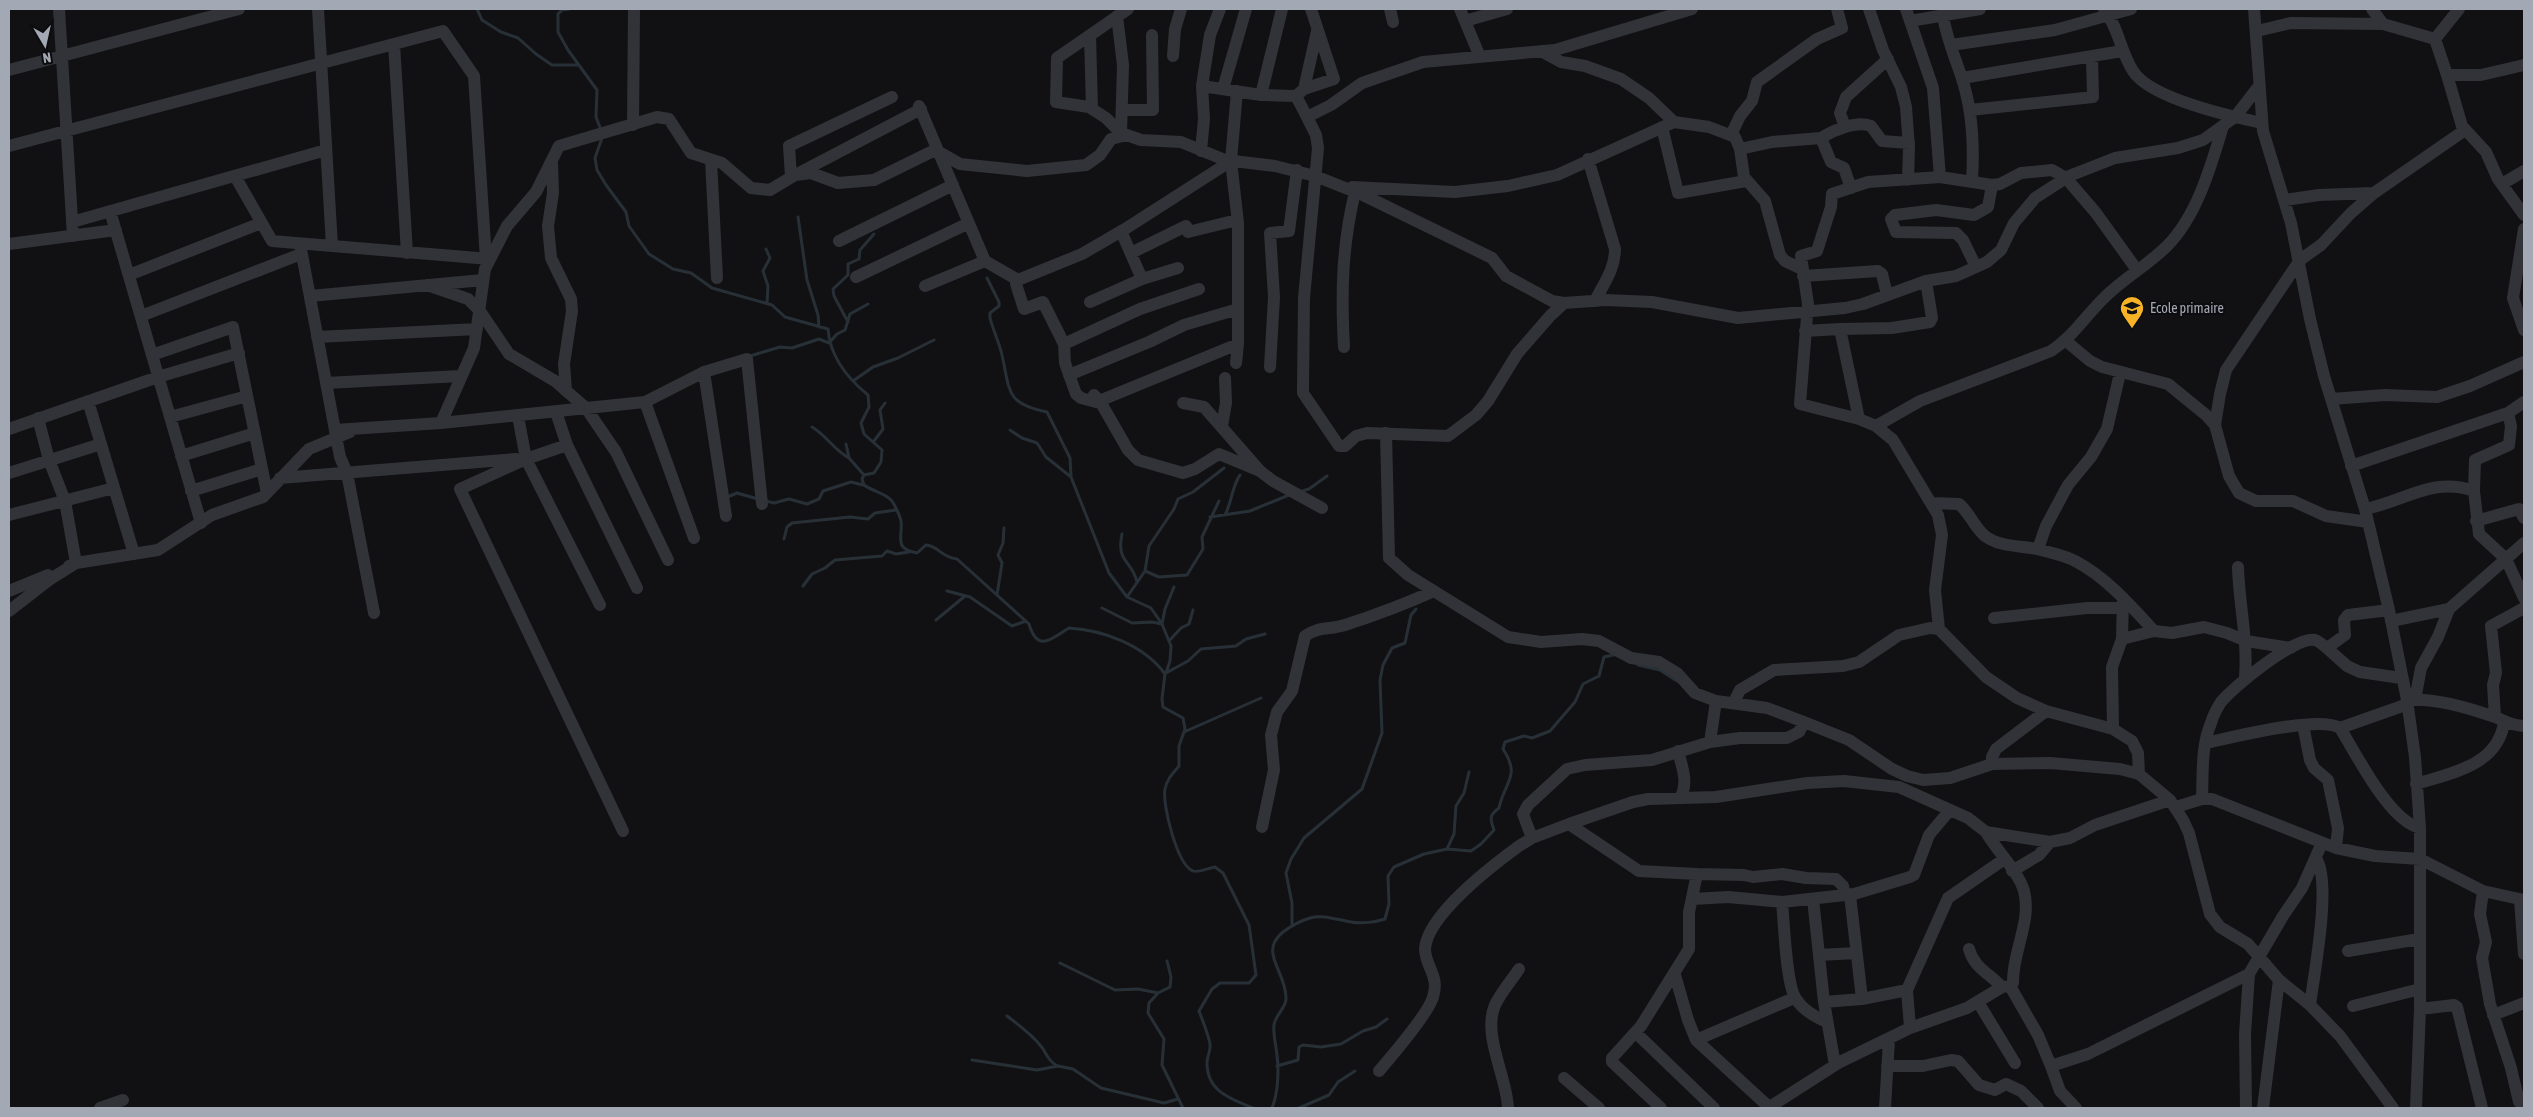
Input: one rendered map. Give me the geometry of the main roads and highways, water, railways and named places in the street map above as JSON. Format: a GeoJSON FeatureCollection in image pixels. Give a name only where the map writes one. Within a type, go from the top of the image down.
{"type":"FeatureCollection","features":[{"type":"Feature","properties":{"kind":"waterway"},"geometry":{"type":"LineString","coordinates":[[477,9],[482,20],[501,32],[518,38],[552,65],[579,65]]}},
{"type":"Feature","properties":{"kind":"waterway"},"geometry":{"type":"LineString","coordinates":[[569,9],[562,10],[558,14],[558,32],[568,50],[597,90],[596,117],[601,130]]}},
{"type":"Feature","properties":{"kind":"waterway"},"geometry":{"type":"LineString","coordinates":[[602,138],[595,158],[597,170],[626,212],[629,226],[649,254],[673,269],[691,273],[712,288],[772,305],[785,317],[828,329],[829,339],[836,358],[853,381],[868,395],[869,407],[861,423],[864,434],[882,450],[881,462],[874,473],[864,475],[862,479],[864,485],[892,502],[901,521],[901,542],[905,549],[917,553],[926,545],[934,547],[951,558],[957,559],[1029,624],[1037,639],[1041,641],[1051,639],[1069,628],[1095,632],[1134,647],[1146,655],[1165,674],[1163,707],[1183,718],[1185,729],[1179,746],[1179,766],[1172,774],[1165,789],[1168,820],[1176,846],[1187,866],[1193,871],[1215,867],[1223,873],[1249,925],[1256,975],[1249,983],[1220,983],[1212,989],[1199,1011],[1210,1044],[1207,1060],[1208,1073],[1211,1081],[1221,1093],[1253,1108]]}},
{"type":"Feature","properties":{"kind":"waterway"},"geometry":{"type":"LineString","coordinates":[[798,217],[807,280],[818,315],[819,327]]}},
{"type":"Feature","properties":{"kind":"waterway"},"geometry":{"type":"LineString","coordinates":[[848,322],[834,296],[833,289],[848,275],[848,264],[859,259],[860,250],[874,234]]}},
{"type":"Feature","properties":{"kind":"waterway"},"geometry":{"type":"LineString","coordinates":[[766,249],[770,258],[763,271],[768,286],[767,303]]}},
{"type":"Feature","properties":{"kind":"waterway"},"geometry":{"type":"LineString","coordinates":[[987,278],[999,302],[999,306],[990,313],[990,318],[1001,350],[1012,394],[1023,405],[1047,412],[1070,458],[1071,477],[1109,573],[1127,597],[1151,608],[1162,624],[1171,646],[1170,661],[1166,673]]}},
{"type":"Feature","properties":{"kind":"waterway"},"geometry":{"type":"LineString","coordinates":[[750,356],[780,347],[792,348],[819,339],[829,343],[837,334],[845,330],[850,314],[868,304]]}},
{"type":"Feature","properties":{"kind":"waterway"},"geometry":{"type":"LineString","coordinates":[[853,381],[873,367],[898,358],[934,340]]}},
{"type":"Feature","properties":{"kind":"waterway"},"geometry":{"type":"LineString","coordinates":[[874,441],[883,429],[880,410],[885,403]]}},
{"type":"Feature","properties":{"kind":"waterway"},"geometry":{"type":"LineString","coordinates":[[812,427],[849,458]]}},
{"type":"Feature","properties":{"kind":"waterway"},"geometry":{"type":"LineString","coordinates":[[1010,430],[1022,438],[1037,443],[1046,457],[1071,477]]}},
{"type":"Feature","properties":{"kind":"waterway"},"geometry":{"type":"LineString","coordinates":[[846,444],[849,458],[864,475]]}},
{"type":"Feature","properties":{"kind":"waterway"},"geometry":{"type":"LineString","coordinates":[[1145,571],[1149,546],[1174,509],[1178,499],[1193,492],[1224,468]]}},
{"type":"Feature","properties":{"kind":"waterway"},"geometry":{"type":"LineString","coordinates":[[1225,515],[1235,484],[1240,475]]}},
{"type":"Feature","properties":{"kind":"waterway"},"geometry":{"type":"LineString","coordinates":[[1299,492],[1309,489],[1327,476]]}},
{"type":"Feature","properties":{"kind":"waterway"},"geometry":{"type":"LineString","coordinates":[[766,501],[774,503],[789,499],[807,504],[819,499],[823,491],[851,482],[863,485]]}},
{"type":"Feature","properties":{"kind":"waterway"},"geometry":{"type":"LineString","coordinates":[[725,498],[737,493],[758,499]]}},
{"type":"Feature","properties":{"kind":"waterway"},"geometry":{"type":"LineString","coordinates":[[1210,517],[1250,511],[1289,495]]}},
{"type":"Feature","properties":{"kind":"waterway"},"geometry":{"type":"LineString","coordinates":[[1127,597],[1145,571],[1159,577],[1187,575],[1203,549],[1202,537],[1219,501]]}},
{"type":"Feature","properties":{"kind":"waterway"},"geometry":{"type":"LineString","coordinates":[[784,539],[787,527],[792,523],[850,517],[868,519],[875,513],[896,510]]}},
{"type":"Feature","properties":{"kind":"waterway"},"geometry":{"type":"LineString","coordinates":[[997,595],[1002,563],[998,555],[1003,543],[1004,528]]}},
{"type":"Feature","properties":{"kind":"waterway"},"geometry":{"type":"LineString","coordinates":[[1122,534],[1121,551],[1125,561],[1132,569],[1137,582]]}},
{"type":"Feature","properties":{"kind":"waterway"},"geometry":{"type":"LineString","coordinates":[[803,586],[812,574],[825,568],[835,560],[882,556],[887,551],[896,554],[909,552]]}},
{"type":"Feature","properties":{"kind":"waterway"},"geometry":{"type":"LineString","coordinates":[[1102,608],[1132,623],[1152,622],[1162,624],[1165,609],[1174,587]]}},
{"type":"Feature","properties":{"kind":"waterway"},"geometry":{"type":"LineString","coordinates":[[947,591],[970,597],[1012,626],[1026,621]]}},
{"type":"Feature","properties":{"kind":"waterway"},"geometry":{"type":"LineString","coordinates":[[936,620],[965,596]]}},
{"type":"Feature","properties":{"kind":"waterway"},"geometry":{"type":"LineString","coordinates":[[1292,925],[1292,903],[1286,873],[1291,859],[1304,838],[1362,789],[1382,733],[1380,680],[1383,665],[1392,648],[1405,643],[1411,615],[1416,609]]}},
{"type":"Feature","properties":{"kind":"waterway"},"geometry":{"type":"LineString","coordinates":[[1169,641],[1181,628],[1189,624],[1193,610]]}},
{"type":"Feature","properties":{"kind":"waterway"},"geometry":{"type":"LineString","coordinates":[[1166,673],[1188,661],[1201,649],[1236,646],[1246,639],[1265,634]]}},
{"type":"Feature","properties":{"kind":"waterway"},"geometry":{"type":"LineString","coordinates":[[1272,1108],[1276,1096],[1278,1075],[1274,1025],[1286,1001],[1285,988],[1273,955],[1276,939],[1292,926],[1315,917],[1359,923],[1385,919],[1389,904],[1388,876],[1394,867],[1424,854],[1447,849],[1471,851],[1481,844],[1494,830],[1491,820],[1492,815],[1499,808],[1510,779],[1511,766],[1503,749],[1505,742],[1524,736],[1532,738],[1550,731],[1575,702],[1583,684],[1599,676],[1604,657],[1613,655]]}},
{"type":"Feature","properties":{"kind":"waterway"},"geometry":{"type":"LineString","coordinates":[[1638,665],[1660,670],[1677,681]]}},
{"type":"Feature","properties":{"kind":"waterway"},"geometry":{"type":"LineString","coordinates":[[1184,732],[1261,698]]}},
{"type":"Feature","properties":{"kind":"waterway"},"geometry":{"type":"LineString","coordinates":[[1447,849],[1454,834],[1456,806],[1464,793],[1469,772]]}},
{"type":"Feature","properties":{"kind":"waterway"},"geometry":{"type":"LineString","coordinates":[[1158,993],[1170,987],[1171,977],[1167,961]]}},
{"type":"Feature","properties":{"kind":"waterway"},"geometry":{"type":"LineString","coordinates":[[1060,963],[1115,990],[1138,989],[1158,993],[1149,1003],[1148,1013],[1164,1039],[1162,1065],[1183,1108]]}},
{"type":"Feature","properties":{"kind":"waterway"},"geometry":{"type":"LineString","coordinates":[[1007,1016],[1033,1037],[1043,1048],[1050,1061],[1057,1066]]}},
{"type":"Feature","properties":{"kind":"waterway"},"geometry":{"type":"LineString","coordinates":[[1277,1066],[1298,1060],[1299,1047],[1303,1045],[1321,1047],[1341,1044],[1363,1031],[1376,1027],[1387,1019]]}},
{"type":"Feature","properties":{"kind":"waterway"},"geometry":{"type":"LineString","coordinates":[[972,1060],[1037,1070],[1058,1066],[1073,1069],[1101,1088],[1164,1103],[1178,1099]]}},
{"type":"Feature","properties":{"kind":"waterway"},"geometry":{"type":"LineString","coordinates":[[1299,1108],[1329,1095],[1338,1082],[1355,1071]]}},
{"type":"Feature","properties":{"kind":"place","name":"Ecole primaire"},"geometry":{"type":"Point","coordinates":[2132,329]}}]}
